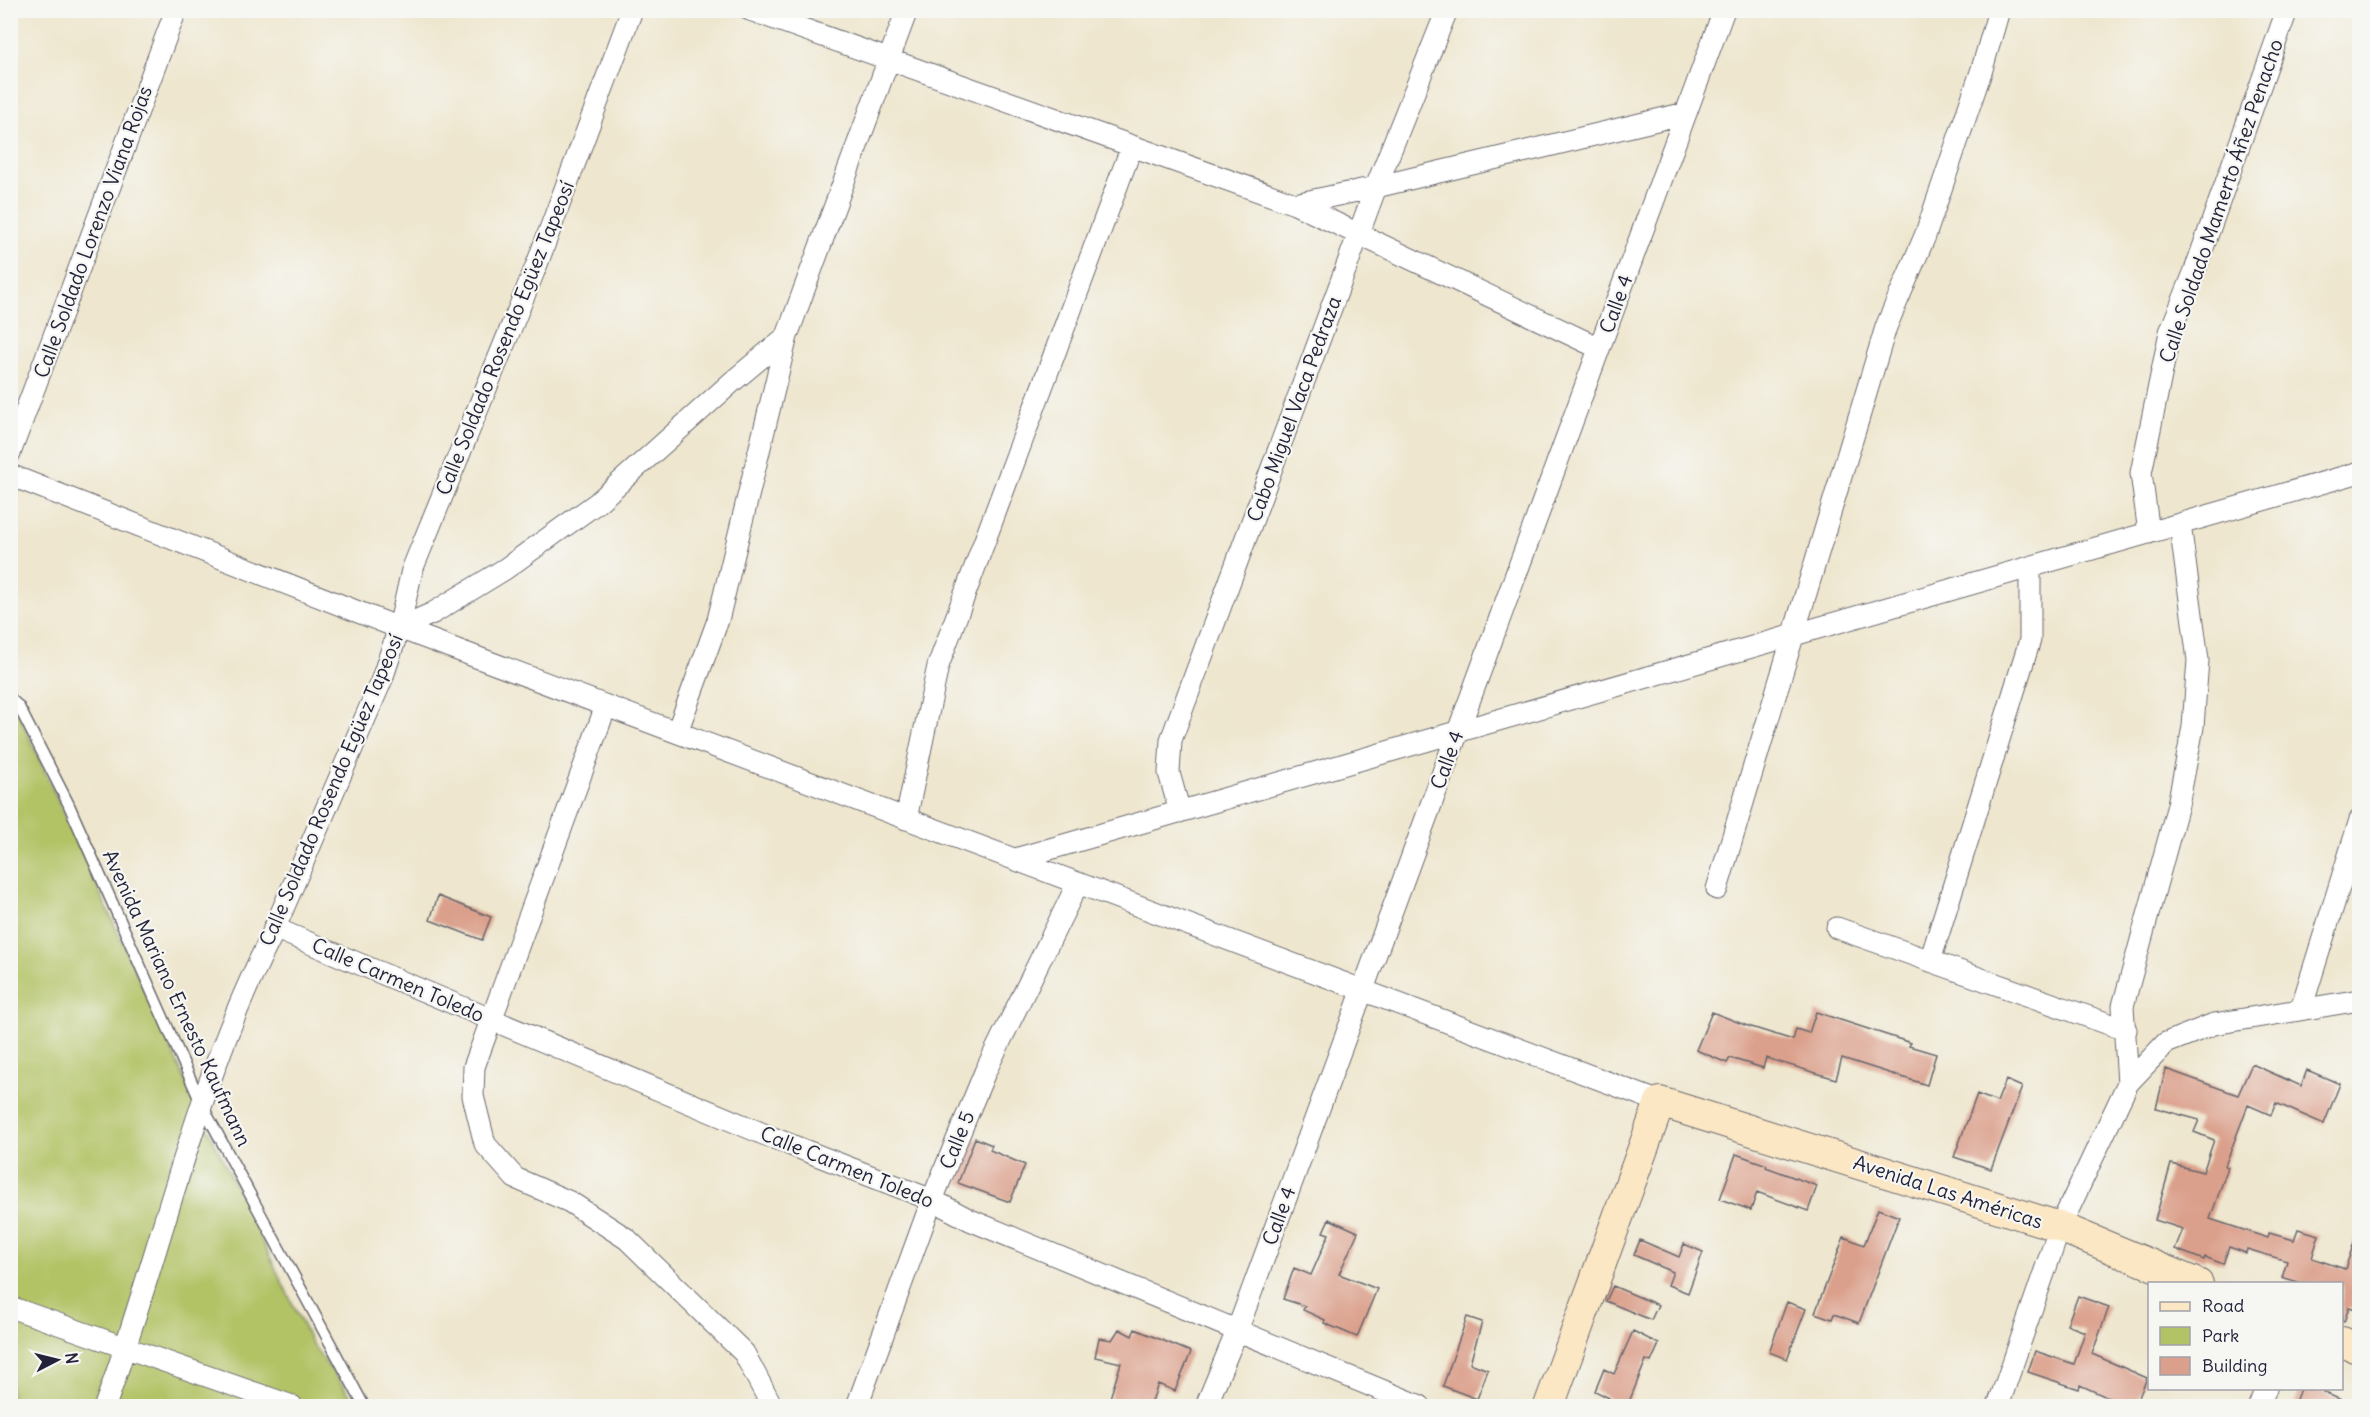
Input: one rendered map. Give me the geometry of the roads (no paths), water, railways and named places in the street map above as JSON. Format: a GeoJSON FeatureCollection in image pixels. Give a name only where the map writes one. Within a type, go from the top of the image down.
{"type":"FeatureCollection","features":[{"type":"Feature","properties":{"kind":"main road","name":"Avenida Las Américas"},"geometry":{"type":"LineString","coordinates":[[1660,1102],[2060,1227],[2193,1282]]}},
{"type":"Feature","properties":{"kind":"main road"},"geometry":{"type":"LineString","coordinates":[[1549,1407],[1660,1102]]}},
{"type":"Feature","properties":{"kind":"main road"},"geometry":{"type":"LineString","coordinates":[[2343,1342],[2360,1349]]}},
{"type":"Feature","properties":{"kind":"street","name":"Calle Soldado Lorenzo Viana Rojas"},"geometry":{"type":"LineString","coordinates":[[10,453],[176,10]]}},
{"type":"Feature","properties":{"kind":"street","name":"Calle Soldado Rosendo Egüez Tapeosí"},"geometry":{"type":"LineString","coordinates":[[105,1407],[126,1349],[202,1105],[253,971],[274,928],[382,679],[399,628],[412,570],[537,264],[632,10]]}},
{"type":"Feature","properties":{"kind":"street"},"geometry":{"type":"LineString","coordinates":[[750,10],[1295,204],[1599,348]]}},
{"type":"Feature","properties":{"kind":"street"},"geometry":{"type":"LineString","coordinates":[[677,732],[718,620],[787,336],[907,10]]}},
{"type":"Feature","properties":{"kind":"street","name":"Cabo Miguel Vaca Pedraza"},"geometry":{"type":"LineString","coordinates":[[1180,812],[1169,773],[1171,740],[1376,187],[1447,10]]}},
{"type":"Feature","properties":{"kind":"street","name":"Calle 4"},"geometry":{"type":"LineString","coordinates":[[1206,1407],[1237,1331],[1724,10]]}},
{"type":"Feature","properties":{"kind":"street"},"geometry":{"type":"LineString","coordinates":[[1718,889],[1886,327],[1925,236],[1982,69],[1999,10]]}},
{"type":"Feature","properties":{"kind":"street","name":"Calle Soldado Mamerto Áñez Penacho"},"geometry":{"type":"LineString","coordinates":[[2149,533],[2141,472],[2170,332],[2194,273],[2287,10]]}},
{"type":"Feature","properties":{"kind":"street"},"geometry":{"type":"LineString","coordinates":[[1295,204],[1376,187],[1686,113]]}},
{"type":"Feature","properties":{"kind":"street"},"geometry":{"type":"LineString","coordinates":[[906,819],[938,666],[1132,146]]}},
{"type":"Feature","properties":{"kind":"street"},"geometry":{"type":"LineString","coordinates":[[399,628],[433,613],[505,569],[597,502],[787,336]]}},
{"type":"Feature","properties":{"kind":"street"},"geometry":{"type":"LineString","coordinates":[[1015,859],[2360,472]]}},
{"type":"Feature","properties":{"kind":"street"},"geometry":{"type":"LineString","coordinates":[[10,475],[399,628],[1660,1102]]}},
{"type":"Feature","properties":{"kind":"street"},"geometry":{"type":"LineString","coordinates":[[2128,1083],[2123,1006],[2178,805],[2193,728],[2198,660],[2180,524]]}},
{"type":"Feature","properties":{"kind":"street"},"geometry":{"type":"LineString","coordinates":[[1929,961],[2030,640],[2030,567]]}},
{"type":"Feature","properties":{"kind":"street"},"geometry":{"type":"LineString","coordinates":[[606,706],[474,1067],[473,1096],[485,1144],[515,1178],[570,1202],[627,1239],[744,1353],[772,1407]]}},
{"type":"Feature","properties":{"kind":"street"},"geometry":{"type":"LineString","coordinates":[[2301,1009],[2360,820]]}},
{"type":"Feature","properties":{"kind":"street","name":"Calle 5"},"geometry":{"type":"LineString","coordinates":[[857,1407],[932,1200],[985,1072],[1078,883]]}},
{"type":"Feature","properties":{"kind":"street","name":"Calle Carmen Toledo"},"geometry":{"type":"LineString","coordinates":[[274,928],[773,1138],[932,1200],[970,1220],[1420,1407]]}},
{"type":"Feature","properties":{"kind":"street"},"geometry":{"type":"LineString","coordinates":[[1838,928],[2126,1030]]}},
{"type":"Feature","properties":{"kind":"street"},"geometry":{"type":"LineString","coordinates":[[1998,1407],[2060,1227],[2128,1083],[2166,1043],[2214,1024],[2360,1000]]}},
{"type":"Feature","properties":{"kind":"street"},"geometry":{"type":"LineString","coordinates":[[10,1307],[292,1407]]}},
{"type":"Feature","properties":{"kind":"street"},"geometry":{"type":"LineString","coordinates":[[2259,1407],[2266,1390]]}},
{"type":"Feature","properties":{"kind":"lane","name":"Avenida Mariano Ernesto Kaufmann"},"geometry":{"type":"LineString","coordinates":[[10,698],[19,707],[68,803],[202,1105],[364,1407]]}}]}
